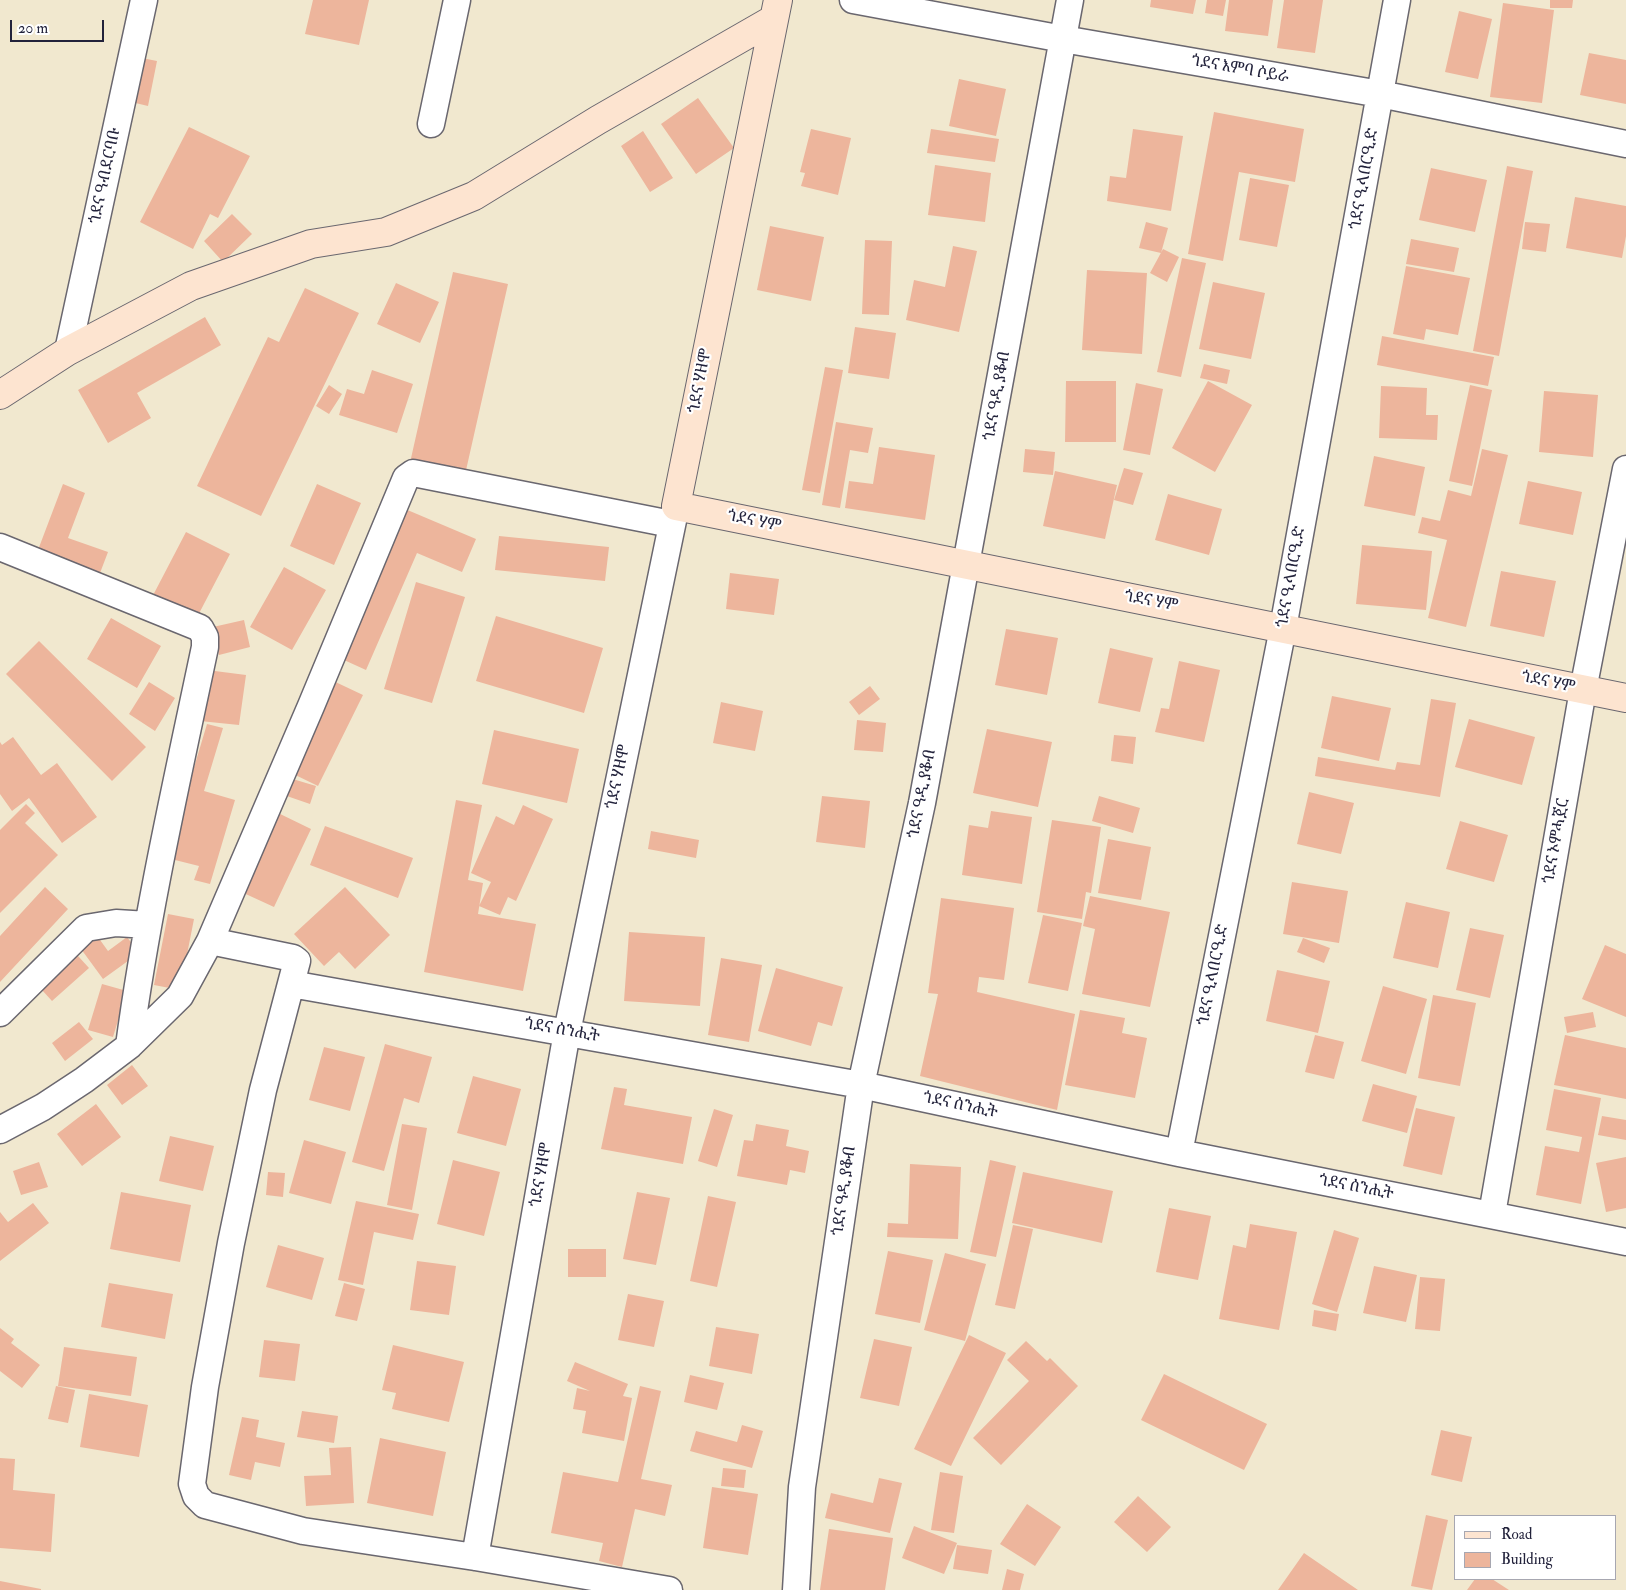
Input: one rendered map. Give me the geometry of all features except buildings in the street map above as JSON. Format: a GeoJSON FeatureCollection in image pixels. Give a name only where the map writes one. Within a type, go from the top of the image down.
{"type":"FeatureCollection","features":[{"type":"Feature","properties":{"kind":"street","name":"ጎደና ዓብደርባቡ"},"geometry":{"type":"LineString","coordinates":[[68,351],[144,0]]}},
{"type":"Feature","properties":{"kind":"street"},"geometry":{"type":"LineString","coordinates":[[431,124],[457,0]]}},
{"type":"Feature","properties":{"kind":"street","name":"ጎደና እምባ ሶይራ"},"geometry":{"type":"LineString","coordinates":[[853,0],[1062,39],[1380,94],[1626,144]]}},
{"type":"Feature","properties":{"kind":"street","name":"ጎደና ዓዲ ያቆብ"},"geometry":{"type":"LineString","coordinates":[[796,1590],[802,1487],[861,1085],[922,803],[1070,0]]}},
{"type":"Feature","properties":{"kind":"street","name":"ጎደና ዒላበርዒድ"},"geometry":{"type":"LineString","coordinates":[[1179,1153],[1283,628],[1397,0]]}},
{"type":"Feature","properties":{"kind":"street"},"geometry":{"type":"LineString","coordinates":[[0,395],[68,351],[191,286],[311,244],[386,232],[474,196],[776,9]]}},
{"type":"Feature","properties":{"kind":"street","name":"ጎደና ሃዘሞ"},"geometry":{"type":"LineString","coordinates":[[475,1557],[567,1032],[776,9]]}},
{"type":"Feature","properties":{"kind":"street","name":"ጎደና ኦምሓጀር"},"geometry":{"type":"LineString","coordinates":[[1492,1214],[1583,690],[1626,468]]}},
{"type":"Feature","properties":{"kind":"street"},"geometry":{"type":"LineString","coordinates":[[0,1130],[68,1091],[129,1046],[180,996],[210,942],[406,478],[409,475],[413,473],[674,515]]}},
{"type":"Feature","properties":{"kind":"street","name":"ጎደና ሃም"},"geometry":{"type":"LineString","coordinates":[[674,515],[967,565],[1626,698]]}},
{"type":"Feature","properties":{"kind":"street"},"geometry":{"type":"LineString","coordinates":[[0,547],[200,628],[205,637],[205,647],[148,924],[129,1046]]}},
{"type":"Feature","properties":{"kind":"street"},"geometry":{"type":"LineString","coordinates":[[0,1013],[86,928],[116,924],[148,924]]}},
{"type":"Feature","properties":{"kind":"street","name":"ጎደና ሰንሒት"},"geometry":{"type":"LineString","coordinates":[[210,942],[293,971],[567,1032],[861,1085],[1179,1153],[1626,1242]]}},
{"type":"Feature","properties":{"kind":"street"},"geometry":{"type":"LineString","coordinates":[[293,971],[262,1090],[231,1243],[205,1387],[192,1484],[196,1496],[205,1505],[303,1531],[475,1557],[669,1590]]}}]}
